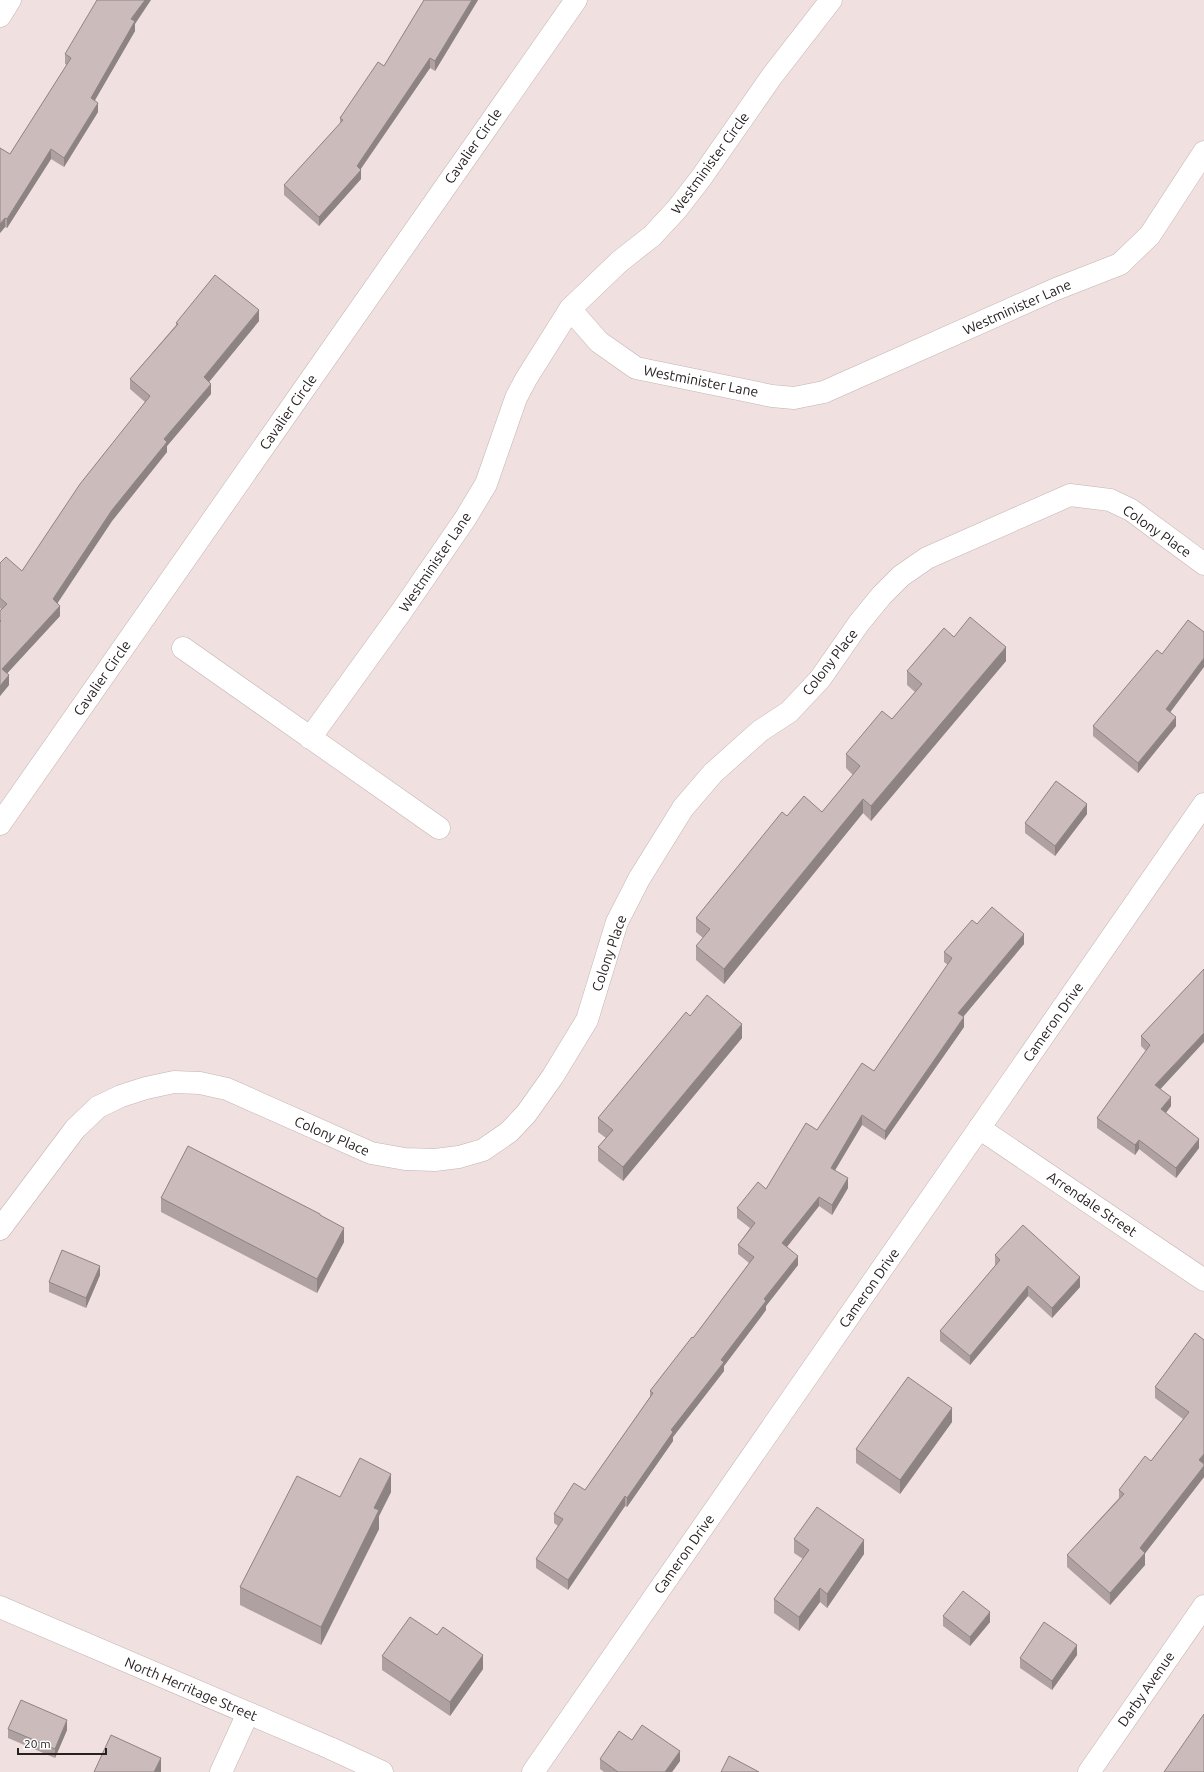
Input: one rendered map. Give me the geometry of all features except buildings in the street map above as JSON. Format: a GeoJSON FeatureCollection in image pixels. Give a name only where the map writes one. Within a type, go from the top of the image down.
{"type":"FeatureCollection","features":[{"type":"Feature","properties":{"kind":"street"},"geometry":{"type":"LineString","coordinates":[[0,16],[10,0]]}},
{"type":"Feature","properties":{"kind":"street","name":"Cavalier Circle"},"geometry":{"type":"LineString","coordinates":[[0,824],[576,0]]}},
{"type":"Feature","properties":{"kind":"street","name":"Westminister Circle"},"geometry":{"type":"LineString","coordinates":[[570,309],[619,262],[652,236],[677,209],[702,178],[772,76],[831,0]]}},
{"type":"Feature","properties":{"kind":"street","name":"Westminister Lane"},"geometry":{"type":"LineString","coordinates":[[310,738],[402,612],[476,502],[486,484],[516,398],[526,379],[570,309],[599,342],[636,368],[772,396],[794,398],[824,392],[1056,289],[1120,264],[1150,235],[1204,152]]}},
{"type":"Feature","properties":{"kind":"street","name":"Colony Place"},"geometry":{"type":"LineString","coordinates":[[0,1229],[75,1128],[98,1108],[121,1096],[174,1082],[200,1083],[227,1089],[371,1154],[404,1159],[435,1160],[459,1157],[483,1150],[509,1132],[526,1114],[553,1076],[587,1020],[617,922],[639,879],[683,808],[713,773],[760,731],[789,712],[820,679],[859,624],[901,576],[927,558],[1070,496],[1110,500],[1131,510],[1204,564]]}},
{"type":"Feature","properties":{"kind":"street"},"geometry":{"type":"LineString","coordinates":[[183,648],[439,828]]}},
{"type":"Feature","properties":{"kind":"street","name":"Cameron Drive"},"geometry":{"type":"LineString","coordinates":[[533,1772],[1204,804]]}},
{"type":"Feature","properties":{"kind":"street","name":"Arrendale Street"},"geometry":{"type":"LineString","coordinates":[[979,1128],[1204,1280]]}},
{"type":"Feature","properties":{"kind":"street","name":"Darby Avenue"},"geometry":{"type":"LineString","coordinates":[[1089,1772],[1204,1606]]}},
{"type":"Feature","properties":{"kind":"street","name":"North Herritage Street"},"geometry":{"type":"LineString","coordinates":[[0,1607],[382,1772]]}},
{"type":"Feature","properties":{"kind":"street"},"geometry":{"type":"LineString","coordinates":[[221,1772],[248,1713]]}}]}
